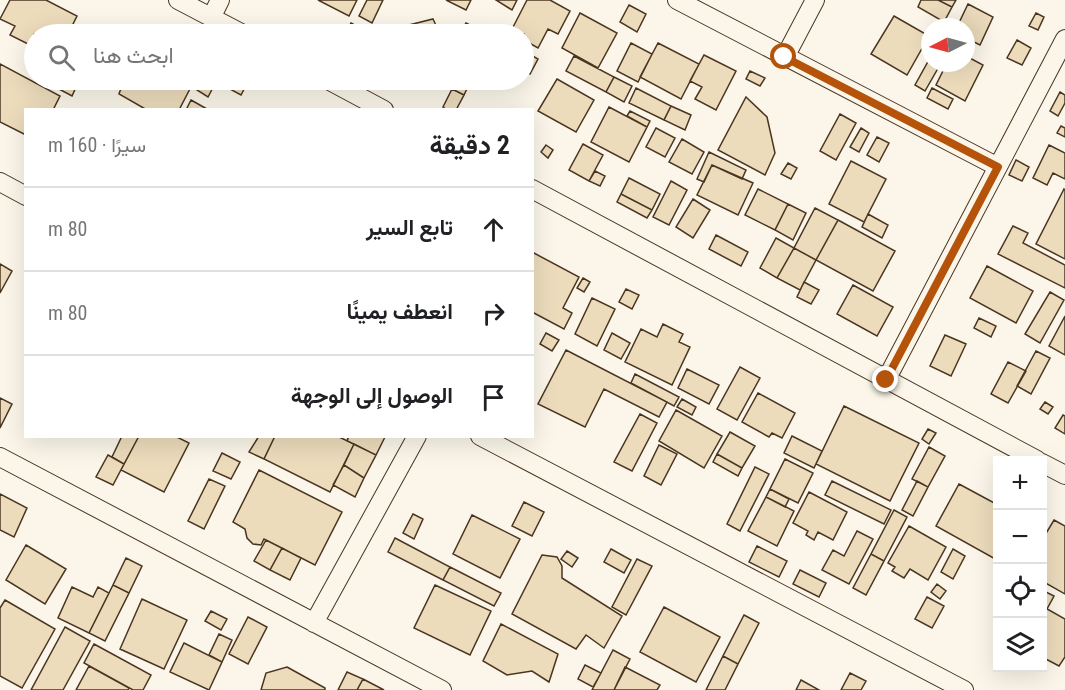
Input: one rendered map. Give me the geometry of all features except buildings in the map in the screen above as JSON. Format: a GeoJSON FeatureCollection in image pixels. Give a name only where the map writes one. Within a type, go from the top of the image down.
{"type":"FeatureCollection","features":[{"type":"Feature","properties":{"kind":"street"},"geometry":{"type":"LineString","coordinates":[[178,0],[223,24]]}},
{"type":"Feature","properties":{"kind":"street"},"geometry":{"type":"LineString","coordinates":[[211,18],[220,0]]}},
{"type":"Feature","properties":{"kind":"street"},"geometry":{"type":"LineString","coordinates":[[677,0],[998,167]]}},
{"type":"Feature","properties":{"kind":"street"},"geometry":{"type":"LineString","coordinates":[[784,57],[815,0]]}},
{"type":"Feature","properties":{"kind":"street"},"geometry":{"type":"LineString","coordinates":[[886,380],[1065,39]]}},
{"type":"Feature","properties":{"kind":"street"},"geometry":{"type":"LineString","coordinates":[[347,90],[380,108]]}},
{"type":"Feature","properties":{"kind":"street"},"geometry":{"type":"LineString","coordinates":[[0,182],[24,195]]}},
{"type":"Feature","properties":{"kind":"street"},"geometry":{"type":"LineString","coordinates":[[534,190],[1029,456]]}},
{"type":"Feature","properties":{"kind":"street"},"geometry":{"type":"LineString","coordinates":[[314,623],[416,438]]}},
{"type":"Feature","properties":{"kind":"street"},"geometry":{"type":"LineString","coordinates":[[484,438],[964,690]]}},
{"type":"Feature","properties":{"kind":"street"},"geometry":{"type":"LineString","coordinates":[[0,457],[442,690]]}},
{"type":"Feature","properties":{"kind":"street"},"geometry":{"type":"LineString","coordinates":[[1047,466],[1065,475]]}},
{"type":"Feature","properties":{"kind":"route"},"geometry":{"type":"LineString","coordinates":[[784,57],[998,167],[886,380]]}}]}
